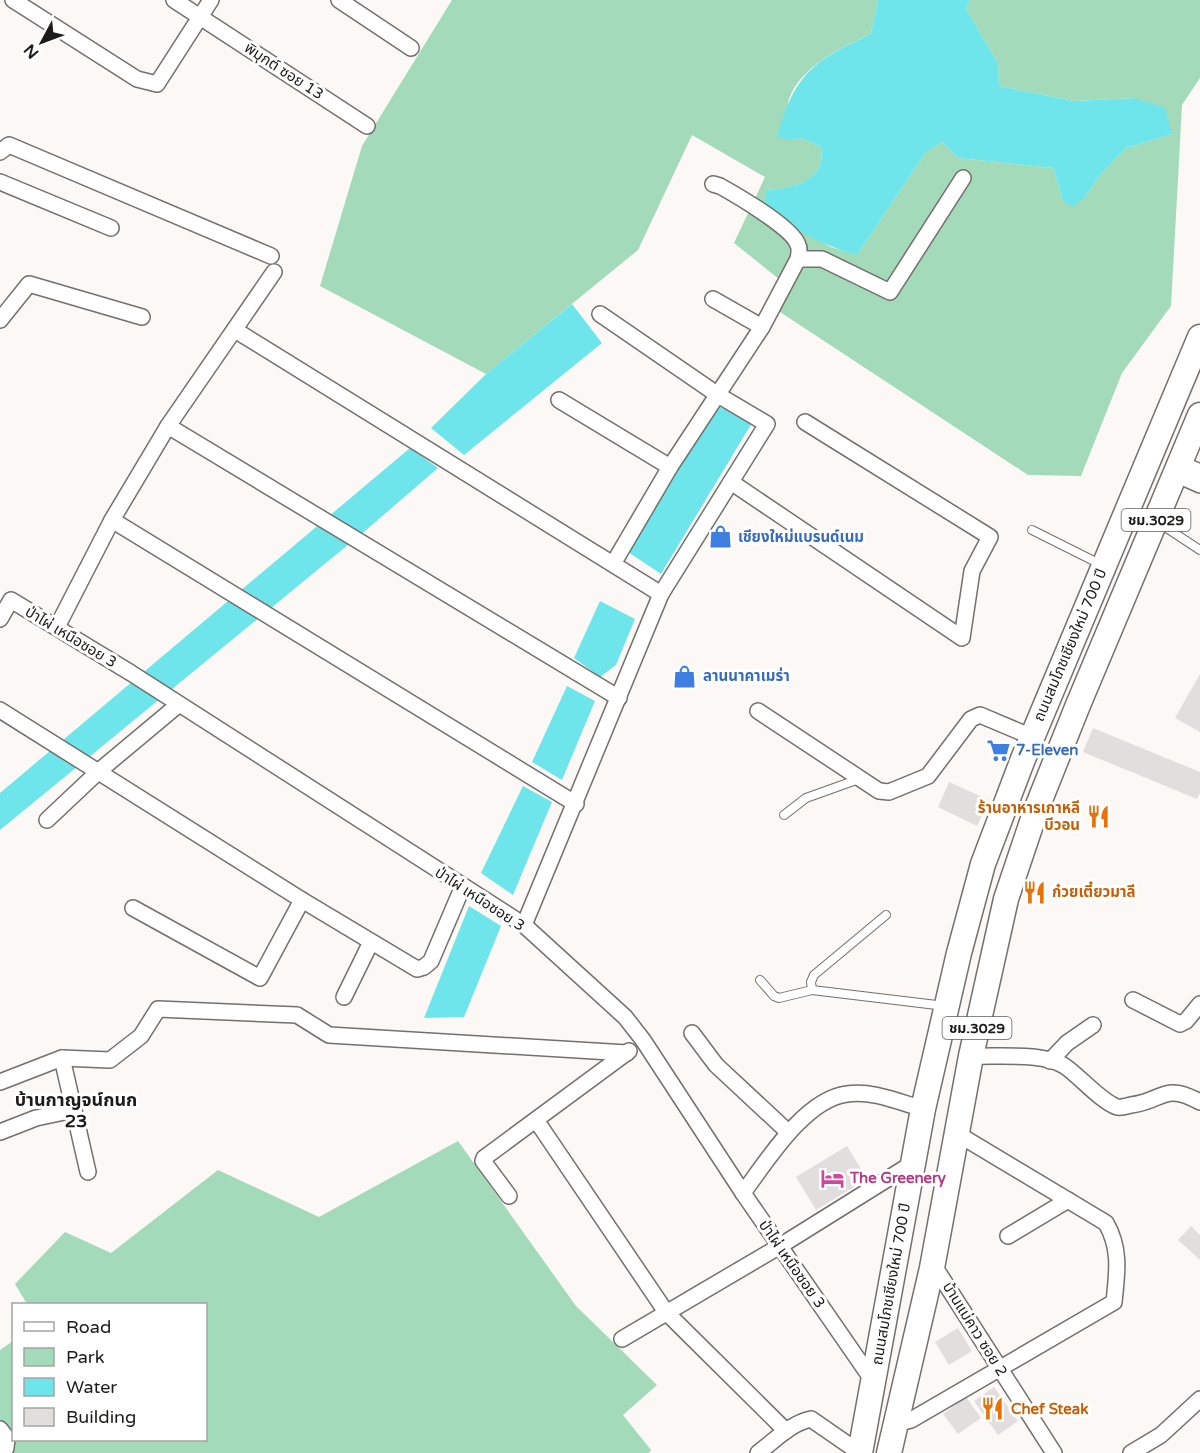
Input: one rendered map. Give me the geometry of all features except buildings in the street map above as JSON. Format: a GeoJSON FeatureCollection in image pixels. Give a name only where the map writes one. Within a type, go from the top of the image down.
{"type":"FeatureCollection","features":[{"type":"Feature","properties":{"kind":"main road","name":"ถนนสมโภชเชียงใหม่ 700 ปี"},"geometry":{"type":"LineString","coordinates":[[860,1453],[923,1109],[946,1006],[984,864],[1032,737],[1200,337]]}},
{"type":"Feature","properties":{"kind":"main road","name":"ถนนสมโภชเชียงใหม่ 700 ปี"},"geometry":{"type":"LineString","coordinates":[[889,1453],[932,1268],[971,1056],[1006,899],[1036,810],[1155,520],[1185,470],[1200,415]]}},
{"type":"Feature","properties":{"kind":"main road","name":"ชม.3029"},"geometry":{"type":"LineString","coordinates":[[895,1424],[899,1453]]}},
{"type":"Feature","properties":{"kind":"street"},"geometry":{"type":"LineString","coordinates":[[13,0],[136,79],[157,84],[211,0]]}},
{"type":"Feature","properties":{"kind":"street","name":"พิมุกต์ ซอย 13"},"geometry":{"type":"LineString","coordinates":[[174,0],[367,126]]}},
{"type":"Feature","properties":{"kind":"street"},"geometry":{"type":"LineString","coordinates":[[339,0],[411,48]]}},
{"type":"Feature","properties":{"kind":"street"},"geometry":{"type":"LineString","coordinates":[[0,152],[9,145],[271,256]]}},
{"type":"Feature","properties":{"kind":"street"},"geometry":{"type":"LineString","coordinates":[[798,259],[822,259],[890,292],[963,178]]}},
{"type":"Feature","properties":{"kind":"street"},"geometry":{"type":"LineString","coordinates":[[0,182],[111,228]]}},
{"type":"Feature","properties":{"kind":"street"},"geometry":{"type":"LineString","coordinates":[[613,564],[670,467],[762,327],[798,259],[799,246],[795,239],[758,208],[713,184]]}},
{"type":"Feature","properties":{"kind":"street"},"geometry":{"type":"LineString","coordinates":[[57,627],[112,520],[168,426],[274,272]]}},
{"type":"Feature","properties":{"kind":"street"},"geometry":{"type":"LineString","coordinates":[[0,320],[29,284],[142,317]]}},
{"type":"Feature","properties":{"kind":"street"},"geometry":{"type":"LineString","coordinates":[[714,299],[762,327]]}},
{"type":"Feature","properties":{"kind":"street"},"geometry":{"type":"LineString","coordinates":[[524,925],[661,594],[767,424],[718,395],[600,314]]}},
{"type":"Feature","properties":{"kind":"street"},"geometry":{"type":"LineString","coordinates":[[235,330],[661,594]]}},
{"type":"Feature","properties":{"kind":"street"},"geometry":{"type":"LineString","coordinates":[[559,400],[670,467]]}},
{"type":"Feature","properties":{"kind":"street"},"geometry":{"type":"LineString","coordinates":[[731,482],[962,638],[972,571],[990,537],[805,422]]}},
{"type":"Feature","properties":{"kind":"street"},"geometry":{"type":"LineString","coordinates":[[168,426],[619,698]]}},
{"type":"Feature","properties":{"kind":"street"},"geometry":{"type":"LineString","coordinates":[[1185,470],[1200,485]]}},
{"type":"Feature","properties":{"kind":"street"},"geometry":{"type":"LineString","coordinates":[[112,520],[576,804]]}},
{"type":"Feature","properties":{"kind":"street","name":"ป่าไผ่ เหนือซอย 3"},"geometry":{"type":"LineString","coordinates":[[0,619],[11,600],[57,627],[524,925],[624,1017],[643,1040],[743,1193],[873,1381]]}},
{"type":"Feature","properties":{"kind":"street"},"geometry":{"type":"LineString","coordinates":[[47,819],[92,767],[172,701]]}},
{"type":"Feature","properties":{"kind":"street"},"geometry":{"type":"LineString","coordinates":[[0,710],[302,900],[417,969],[431,961],[462,886]]}},
{"type":"Feature","properties":{"kind":"street"},"geometry":{"type":"LineString","coordinates":[[758,711],[859,779],[879,791],[889,792],[928,776],[976,715],[1032,737]]}},
{"type":"Feature","properties":{"kind":"street"},"geometry":{"type":"LineString","coordinates":[[133,908],[260,978],[302,900]]}},
{"type":"Feature","properties":{"kind":"street"},"geometry":{"type":"LineString","coordinates":[[345,997],[371,942]]}},
{"type":"Feature","properties":{"kind":"street"},"geometry":{"type":"LineString","coordinates":[[1133,1000],[1180,1024],[1186,1021],[1200,1004]]}},
{"type":"Feature","properties":{"kind":"street"},"geometry":{"type":"LineString","coordinates":[[0,1083],[62,1058],[110,1060],[141,1036],[159,1009],[297,1015],[329,1035],[627,1053]]}},
{"type":"Feature","properties":{"kind":"street"},"geometry":{"type":"LineString","coordinates":[[1050,1060],[1067,1043],[1093,1025]]}},
{"type":"Feature","properties":{"kind":"street"},"geometry":{"type":"LineString","coordinates":[[693,1033],[716,1065],[788,1132]]}},
{"type":"Feature","properties":{"kind":"street"},"geometry":{"type":"LineString","coordinates":[[509,1196],[483,1161],[484,1158],[643,1040]]}},
{"type":"Feature","properties":{"kind":"street"},"geometry":{"type":"LineString","coordinates":[[971,1056],[1050,1060],[1064,1065],[1098,1094],[1118,1107],[1142,1104],[1168,1091],[1188,1095],[1200,1102]]}},
{"type":"Feature","properties":{"kind":"street"},"geometry":{"type":"LineString","coordinates":[[62,1058],[88,1172]]}},
{"type":"Feature","properties":{"kind":"street"},"geometry":{"type":"LineString","coordinates":[[743,1193],[788,1132],[823,1103],[846,1094],[874,1095],[923,1109]]}},
{"type":"Feature","properties":{"kind":"street"},"geometry":{"type":"LineString","coordinates":[[0,1132],[36,1118],[74,1110]]}},
{"type":"Feature","properties":{"kind":"street"},"geometry":{"type":"LineString","coordinates":[[536,1120],[666,1312],[786,1431]]}},
{"type":"Feature","properties":{"kind":"street"},"geometry":{"type":"LineString","coordinates":[[895,1424],[911,1420],[1114,1302],[1118,1269],[1115,1238],[1106,1223],[956,1133]]}},
{"type":"Feature","properties":{"kind":"street"},"geometry":{"type":"LineString","coordinates":[[622,1339],[780,1246],[913,1163]]}},
{"type":"Feature","properties":{"kind":"street"},"geometry":{"type":"LineString","coordinates":[[1008,1236],[1068,1200]]}},
{"type":"Feature","properties":{"kind":"street","name":"บ้านแม่คาว ซอย 2"},"geometry":{"type":"LineString","coordinates":[[932,1268],[938,1272],[1054,1453]]}},
{"type":"Feature","properties":{"kind":"street"},"geometry":{"type":"LineString","coordinates":[[1131,1453],[1161,1435],[1200,1399]]}},
{"type":"Feature","properties":{"kind":"street"},"geometry":{"type":"LineString","coordinates":[[758,1453],[786,1431],[802,1421],[811,1419],[860,1453]]}},
{"type":"Feature","properties":{"kind":"street"},"geometry":{"type":"LineString","coordinates":[[0,1429],[7,1438],[6,1448],[1,1453]]}},
{"type":"Feature","properties":{"kind":"lane"},"geometry":{"type":"LineString","coordinates":[[1155,520],[1200,550]]}},
{"type":"Feature","properties":{"kind":"lane"},"geometry":{"type":"LineString","coordinates":[[1032,530],[1104,566]]}},
{"type":"Feature","properties":{"kind":"lane"},"geometry":{"type":"LineString","coordinates":[[784,815],[806,798],[859,779]]}},
{"type":"Feature","properties":{"kind":"lane"},"geometry":{"type":"LineString","coordinates":[[812,990],[811,982],[814,975],[886,915]]}},
{"type":"Feature","properties":{"kind":"lane"},"geometry":{"type":"LineString","coordinates":[[760,980],[774,996],[779,998],[812,990],[946,1006]]}},
{"type":"Feature","properties":{"kind":"green space"},"geometry":{"type":"Polygon","coordinates":[[[452,0],[878,0],[871,34],[835,52],[813,67],[795,87],[789,99],[790,140],[802,138],[821,147],[821,160],[817,170],[806,181],[799,184],[767,190],[783,220],[831,247],[857,255],[926,152],[942,142],[958,158],[1053,168],[1063,200],[1084,198],[1101,174],[1126,148],[1172,134],[1134,98],[1074,101],[999,86],[998,63],[966,9],[970,0],[1200,0],[1200,78],[1182,105],[1171,306],[1122,373],[1081,476],[1028,475],[777,310],[789,287],[734,243],[765,177],[692,135],[638,250],[486,374],[320,286],[362,146],[452,0]]]}},
{"type":"Feature","properties":{"kind":"green space"},"geometry":{"type":"Polygon","coordinates":[[[458,1141],[576,1306],[657,1385],[623,1415],[651,1450],[649,1453],[0,1453],[0,1350],[12,1342],[12,1441],[207,1441],[207,1303],[26,1303],[15,1284],[65,1232],[111,1253],[218,1170],[319,1217],[458,1141]]]}},
{"type":"Feature","properties":{"kind":"water"},"geometry":{"type":"Polygon","coordinates":[[[878,0],[970,0],[966,9],[998,63],[999,86],[1074,101],[1134,98],[1165,108],[1172,134],[1126,148],[1101,174],[1084,198],[1072,207],[1063,200],[1053,168],[958,158],[942,142],[926,152],[857,255],[832,247],[795,228],[764,203],[767,190],[806,181],[817,170],[821,162],[821,147],[802,138],[790,140],[777,137],[784,115],[799,83],[809,72],[834,52],[871,34],[878,0]]]}},
{"type":"Feature","properties":{"kind":"water"},"geometry":{"type":"Polygon","coordinates":[[[572,304],[602,343],[464,455],[431,428],[486,374],[572,304]]]}},
{"type":"Feature","properties":{"kind":"water"},"geometry":{"type":"Polygon","coordinates":[[[718,406],[752,423],[661,574],[628,552],[718,406]]]}},
{"type":"Feature","properties":{"kind":"water"},"geometry":{"type":"Polygon","coordinates":[[[410,448],[438,468],[365,531],[0,830],[0,793],[410,448]]]}},
{"type":"Feature","properties":{"kind":"water"},"geometry":{"type":"Polygon","coordinates":[[[600,601],[635,619],[616,665],[600,677],[574,658],[600,601]]]}},
{"type":"Feature","properties":{"kind":"water"},"geometry":{"type":"Polygon","coordinates":[[[567,686],[595,701],[562,780],[532,762],[567,686]]]}},
{"type":"Feature","properties":{"kind":"water"},"geometry":{"type":"Polygon","coordinates":[[[523,786],[552,802],[513,895],[481,873],[523,786]]]}},
{"type":"Feature","properties":{"kind":"water"},"geometry":{"type":"Polygon","coordinates":[[[469,906],[501,926],[464,1017],[424,1018],[469,906]]]}},
{"type":"Feature","properties":{"kind":"place","name":"เชียงใหม่แบรนด์เนม"},"geometry":{"type":"Point","coordinates":[720,537]}},
{"type":"Feature","properties":{"kind":"place","name":"ลานนาคาเมร่า"},"geometry":{"type":"Point","coordinates":[685,676]}},
{"type":"Feature","properties":{"kind":"place","name":"7-Eleven"},"geometry":{"type":"Point","coordinates":[998,750]}},
{"type":"Feature","properties":{"kind":"place","name":"ร้านอาหารเกาหลี บีวอน"},"geometry":{"type":"Point","coordinates":[1098,817]}},
{"type":"Feature","properties":{"kind":"place","name":"ก๋วยเตี๋ยวมาลี"},"geometry":{"type":"Point","coordinates":[1034,892]}},
{"type":"Feature","properties":{"kind":"place","name":"The Greenery"},"geometry":{"type":"Point","coordinates":[832,1178]}},
{"type":"Feature","properties":{"kind":"place","name":"Chef Steak"},"geometry":{"type":"Point","coordinates":[993,1409]}},
{"type":"Feature","properties":{"kind":"district","name":"บ้านกาญจน์กนก 23"},"geometry":{"type":"Point","coordinates":[76,1110]}}]}
